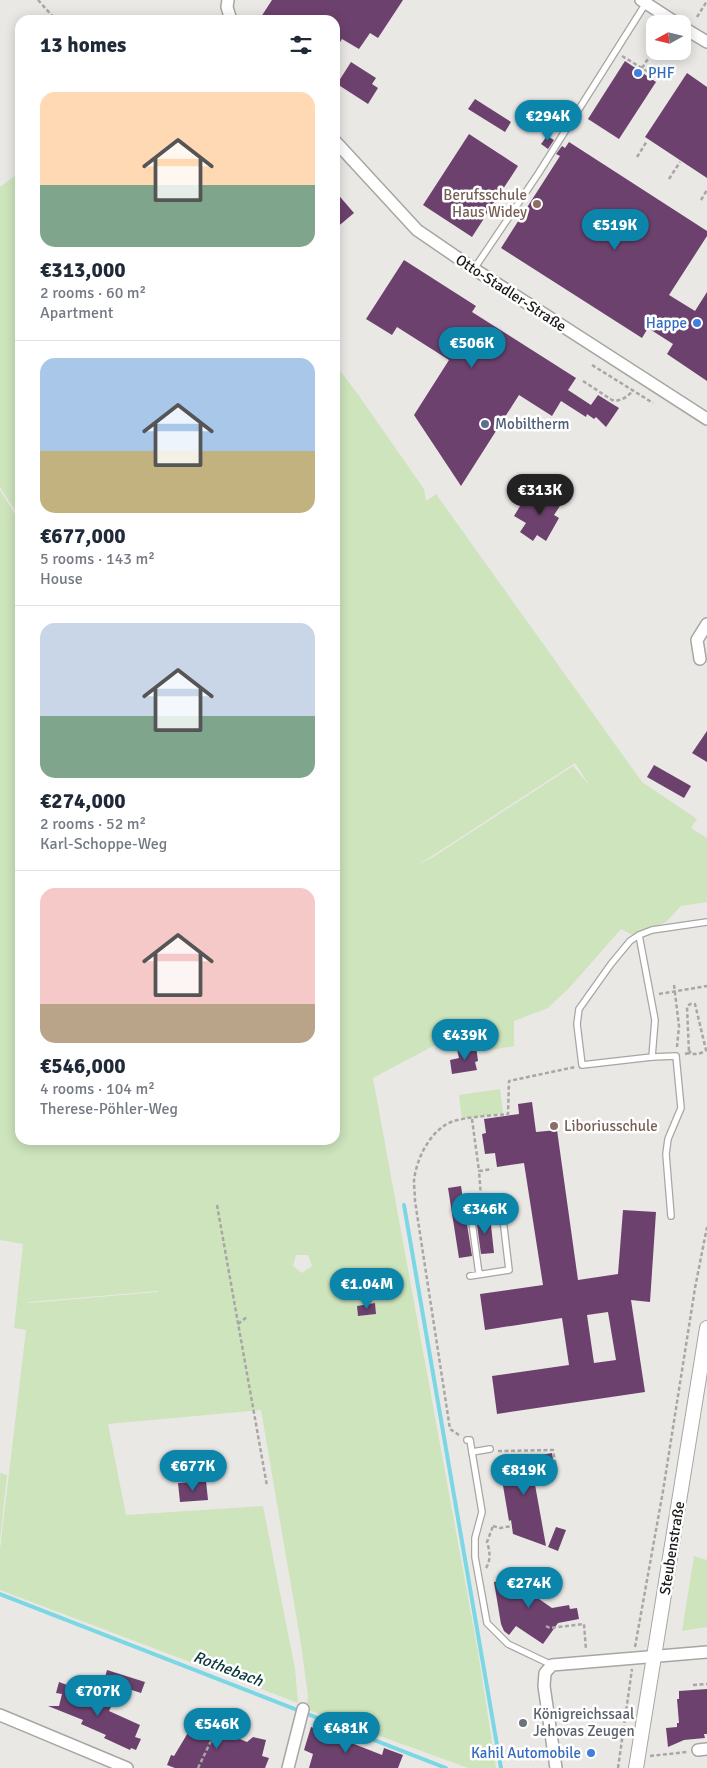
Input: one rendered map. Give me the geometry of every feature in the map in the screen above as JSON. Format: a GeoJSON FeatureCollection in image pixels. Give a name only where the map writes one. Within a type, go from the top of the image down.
{"type":"FeatureCollection","features":[{"type":"Feature","properties":{"kind":"street"},"geometry":{"type":"LineString","coordinates":[[228,0],[227,7],[229,15]]}},
{"type":"Feature","properties":{"kind":"street"},"geometry":{"type":"LineString","coordinates":[[644,2],[664,15]]}},
{"type":"Feature","properties":{"kind":"street"},"geometry":{"type":"LineString","coordinates":[[691,32],[707,42]]}},
{"type":"Feature","properties":{"kind":"street","name":"Otto-Stadler-Straße"},"geometry":{"type":"LineString","coordinates":[[340,146],[417,230],[474,269],[707,419]]}},
{"type":"Feature","properties":{"kind":"street"},"geometry":{"type":"LineString","coordinates":[[700,659],[697,640],[707,624]]}},
{"type":"Feature","properties":{"kind":"street","name":"Steubenstraße"},"geometry":{"type":"LineString","coordinates":[[636,1763],[707,1328]]}},
{"type":"Feature","properties":{"kind":"street"},"geometry":{"type":"LineString","coordinates":[[556,1768],[544,1686],[545,1673],[552,1665],[707,1652]]}},
{"type":"Feature","properties":{"kind":"street"},"geometry":{"type":"LineString","coordinates":[[288,1768],[302,1713]]}},
{"type":"Feature","properties":{"kind":"street"},"geometry":{"type":"LineString","coordinates":[[0,1715],[127,1768]]}},
{"type":"Feature","properties":{"kind":"lane"},"geometry":{"type":"LineString","coordinates":[[474,269],[538,174],[644,2]]}},
{"type":"Feature","properties":{"kind":"lane"},"geometry":{"type":"LineString","coordinates":[[671,1216],[666,1154],[668,1139],[681,1108],[676,1056],[652,1057],[582,1066],[577,1024],[579,1009],[630,941],[652,930],[707,922]]}},
{"type":"Feature","properties":{"kind":"lane"},"geometry":{"type":"LineString","coordinates":[[639,935],[655,1020],[652,1057]]}},
{"type":"Feature","properties":{"kind":"lane"},"geometry":{"type":"LineString","coordinates":[[470,1276],[509,1270],[503,1219],[482,1206],[470,1208],[479,1274]]}},
{"type":"Feature","properties":{"kind":"lane"},"geometry":{"type":"LineString","coordinates":[[467,1440],[470,1440],[482,1512],[475,1538],[475,1556],[487,1623],[508,1644],[552,1665]]}},
{"type":"Feature","properties":{"kind":"lane"},"geometry":{"type":"LineString","coordinates":[[472,1452],[490,1449]]}},
{"type":"Feature","properties":{"kind":"path"},"geometry":{"type":"LineString","coordinates":[[38,0],[52,15]]}},
{"type":"Feature","properties":{"kind":"path"},"geometry":{"type":"LineString","coordinates":[[696,18],[707,1]]}},
{"type":"Feature","properties":{"kind":"path"},"geometry":{"type":"LineString","coordinates":[[615,51],[660,79]]}},
{"type":"Feature","properties":{"kind":"path"},"geometry":{"type":"LineString","coordinates":[[642,68],[647,60]]}},
{"type":"Feature","properties":{"kind":"path"},"geometry":{"type":"LineString","coordinates":[[637,156],[647,141]]}},
{"type":"Feature","properties":{"kind":"path"},"geometry":{"type":"LineString","coordinates":[[669,179],[680,162]]}},
{"type":"Feature","properties":{"kind":"path"},"geometry":{"type":"LineString","coordinates":[[700,200],[707,190]]}},
{"type":"Feature","properties":{"kind":"path"},"geometry":{"type":"LineString","coordinates":[[592,365],[653,403]]}},
{"type":"Feature","properties":{"kind":"path"},"geometry":{"type":"LineString","coordinates":[[582,381],[616,401],[624,399],[633,390]]}},
{"type":"Feature","properties":{"kind":"path"},"geometry":{"type":"LineString","coordinates":[[674,985],[679,1026],[676,1056],[702,1053],[706,1050]]}},
{"type":"Feature","properties":{"kind":"path"},"geometry":{"type":"LineString","coordinates":[[650,996],[707,986]]}},
{"type":"Feature","properties":{"kind":"path"},"geometry":{"type":"LineString","coordinates":[[689,1053],[687,1007],[690,1004],[695,1004],[706,1050]]}},
{"type":"Feature","properties":{"kind":"path"},"geometry":{"type":"LineString","coordinates":[[701,1049],[706,1050]]}},
{"type":"Feature","properties":{"kind":"path"},"geometry":{"type":"LineString","coordinates":[[689,1053],[692,1050]]}},
{"type":"Feature","properties":{"kind":"path"},"geometry":{"type":"LineString","coordinates":[[467,1440],[450,1429],[418,1220],[414,1181],[417,1167],[431,1138],[443,1126],[454,1121],[508,1114],[509,1082],[582,1066]]}},
{"type":"Feature","properties":{"kind":"path"},"geometry":{"type":"LineString","coordinates":[[472,1119],[482,1206]]}},
{"type":"Feature","properties":{"kind":"path"},"geometry":{"type":"LineString","coordinates":[[479,1172],[492,1169]]}},
{"type":"Feature","properties":{"kind":"path"},"geometry":{"type":"LineString","coordinates":[[217,1205],[267,1486]]}},
{"type":"Feature","properties":{"kind":"path"},"geometry":{"type":"LineString","coordinates":[[618,1768],[633,1659],[663,1491],[695,1288],[707,1227]]}},
{"type":"Feature","properties":{"kind":"path"},"geometry":{"type":"LineString","coordinates":[[238,1324],[248,1316]]}},
{"type":"Feature","properties":{"kind":"path"},"geometry":{"type":"LineString","coordinates":[[490,1449],[495,1451],[553,1450],[556,1466]]}},
{"type":"Feature","properties":{"kind":"path"},"geometry":{"type":"LineString","coordinates":[[480,1522],[500,1528],[512,1526]]}},
{"type":"Feature","properties":{"kind":"path"},"geometry":{"type":"LineString","coordinates":[[479,1577],[490,1562],[489,1548],[486,1542],[493,1526]]}},
{"type":"Feature","properties":{"kind":"path"},"geometry":{"type":"LineString","coordinates":[[546,1626],[550,1628],[584,1624],[586,1662]]}},
{"type":"Feature","properties":{"kind":"path"},"geometry":{"type":"LineString","coordinates":[[693,1685],[707,1684]]}},
{"type":"Feature","properties":{"kind":"path"},"geometry":{"type":"LineString","coordinates":[[198,1768],[211,1741]]}},
{"type":"Feature","properties":{"kind":"path"},"geometry":{"type":"LineString","coordinates":[[636,1763],[703,1750]]}},
{"type":"Feature","properties":{"kind":"green space"},"geometry":{"type":"Polygon","coordinates":[[[15,176],[15,510],[0,487],[0,187],[15,176]]]}},
{"type":"Feature","properties":{"kind":"green space"},"geometry":{"type":"Polygon","coordinates":[[[340,371],[424,489],[426,501],[436,494],[642,782],[697,819],[691,828],[707,838],[707,902],[681,906],[666,922],[634,936],[621,929],[570,987],[548,1008],[514,1021],[514,1046],[490,1050],[467,1028],[373,1078],[478,1652],[496,1768],[468,1768],[306,1709],[308,1696],[301,1644],[261,1410],[108,1424],[126,1515],[263,1506],[295,1669],[298,1703],[0,1590],[0,1549],[26,1330],[14,1328],[23,1244],[0,1240],[0,490],[15,514],[15,1145],[340,1145],[340,371]],[[575,763],[416,865],[430,859],[573,766],[590,786],[575,763]],[[296,1255],[293,1266],[302,1273],[312,1266],[308,1255],[296,1255]],[[158,1292],[29,1302],[29,1303],[158,1292]],[[375,1304],[357,1306],[358,1316],[376,1314],[375,1304]]]}},
{"type":"Feature","properties":{"kind":"green space"},"geometry":{"type":"Polygon","coordinates":[[[500,1089],[503,1113],[462,1119],[459,1095],[500,1089]]]}},
{"type":"Feature","properties":{"kind":"green space"},"geometry":{"type":"Polygon","coordinates":[[[0,1473],[7,1475],[0,1540],[0,1473]]]}},
{"type":"Feature","properties":{"kind":"green space"},"geometry":{"type":"Polygon","coordinates":[[[694,1556],[707,1560],[707,1627],[682,1631],[694,1556]]]}},
{"type":"Feature","properties":{"kind":"building"},"geometry":{"type":"Polygon","coordinates":[[[272,0],[403,0],[378,38],[370,33],[359,49],[342,39],[340,42],[340,15],[262,15],[272,0]]]}},
{"type":"Feature","properties":{"kind":"building"},"geometry":{"type":"Polygon","coordinates":[[[625,61],[656,82],[619,139],[588,119],[625,61]]]}},
{"type":"Feature","properties":{"kind":"building"},"geometry":{"type":"Polygon","coordinates":[[[351,62],[376,78],[372,84],[378,88],[368,104],[340,86],[340,79],[351,62]]]}},
{"type":"Feature","properties":{"kind":"building"},"geometry":{"type":"Polygon","coordinates":[[[687,73],[707,87],[707,178],[645,137],[687,73]]]}},
{"type":"Feature","properties":{"kind":"building"},"geometry":{"type":"Polygon","coordinates":[[[475,99],[511,122],[505,132],[468,109],[475,99]]]}},
{"type":"Feature","properties":{"kind":"building"},"geometry":{"type":"Polygon","coordinates":[[[469,134],[518,166],[472,237],[423,205],[469,134]]]}},
{"type":"Feature","properties":{"kind":"building"},"geometry":{"type":"Polygon","coordinates":[[[547,136],[554,140],[548,149],[541,144],[547,136]]]}},
{"type":"Feature","properties":{"kind":"building"},"geometry":{"type":"Polygon","coordinates":[[[569,142],[707,231],[707,236],[669,295],[695,311],[707,292],[707,381],[667,354],[673,344],[648,328],[642,338],[501,248],[560,156],[556,154],[562,146],[565,148],[569,142]]]}},
{"type":"Feature","properties":{"kind":"building"},"geometry":{"type":"Polygon","coordinates":[[[340,197],[354,213],[340,225],[340,197]]]}},
{"type":"Feature","properties":{"kind":"building"},"geometry":{"type":"Polygon","coordinates":[[[404,260],[476,306],[472,312],[576,378],[568,390],[591,405],[598,395],[619,408],[606,427],[596,417],[594,419],[587,414],[586,417],[561,401],[552,416],[519,395],[461,486],[414,415],[449,360],[397,327],[392,335],[366,319],[404,260]]]}},
{"type":"Feature","properties":{"kind":"building"},"geometry":{"type":"Polygon","coordinates":[[[553,488],[566,497],[554,515],[559,518],[546,541],[537,535],[533,541],[520,532],[526,523],[514,516],[525,498],[540,508],[553,488]]]}},
{"type":"Feature","properties":{"kind":"building"},"geometry":{"type":"Polygon","coordinates":[[[707,731],[707,762],[692,753],[707,731]]]}},
{"type":"Feature","properties":{"kind":"building"},"geometry":{"type":"Polygon","coordinates":[[[654,765],[691,786],[684,798],[647,777],[654,765]]]}},
{"type":"Feature","properties":{"kind":"building"},"geometry":{"type":"Polygon","coordinates":[[[476,1046],[478,1061],[475,1062],[477,1070],[452,1074],[450,1060],[459,1058],[457,1049],[476,1046]]]}},
{"type":"Feature","properties":{"kind":"building"},"geometry":{"type":"Polygon","coordinates":[[[532,1102],[536,1132],[557,1130],[578,1280],[618,1274],[623,1210],[656,1212],[650,1302],[631,1300],[645,1392],[497,1414],[492,1376],[569,1365],[562,1318],[485,1330],[480,1294],[543,1285],[524,1163],[497,1167],[495,1153],[485,1154],[482,1134],[486,1133],[484,1119],[519,1114],[518,1104],[532,1102]],[[608,1312],[587,1315],[594,1363],[616,1360],[608,1312]]]}},
{"type":"Feature","properties":{"kind":"building"},"geometry":{"type":"Polygon","coordinates":[[[461,1186],[472,1256],[459,1258],[448,1188],[461,1186]]]}},
{"type":"Feature","properties":{"kind":"building"},"geometry":{"type":"Polygon","coordinates":[[[490,1216],[494,1253],[481,1254],[476,1218],[490,1216]]]}},
{"type":"Feature","properties":{"kind":"building"},"geometry":{"type":"Polygon","coordinates":[[[375,1303],[376,1314],[358,1316],[357,1306],[375,1303]]]}},
{"type":"Feature","properties":{"kind":"building"},"geometry":{"type":"Polygon","coordinates":[[[552,1453],[554,1465],[532,1468],[546,1546],[513,1534],[499,1462],[552,1453]]]}},
{"type":"Feature","properties":{"kind":"building"},"geometry":{"type":"Polygon","coordinates":[[[206,1481],[208,1500],[180,1502],[178,1483],[206,1481]]]}},
{"type":"Feature","properties":{"kind":"building"},"geometry":{"type":"Polygon","coordinates":[[[556,1527],[566,1530],[558,1551],[548,1547],[556,1527]]]}},
{"type":"Feature","properties":{"kind":"building"},"geometry":{"type":"Polygon","coordinates":[[[531,1575],[532,1582],[536,1581],[539,1599],[552,1608],[569,1605],[570,1609],[577,1608],[579,1619],[558,1623],[543,1644],[516,1626],[509,1635],[504,1631],[501,1624],[494,1582],[531,1575]]]}},
{"type":"Feature","properties":{"kind":"building"},"geometry":{"type":"Polygon","coordinates":[[[107,1670],[145,1682],[141,1693],[104,1681],[107,1670]]]}},
{"type":"Feature","properties":{"kind":"building"},"geometry":{"type":"Polygon","coordinates":[[[59,1682],[94,1695],[93,1699],[111,1707],[109,1711],[140,1725],[135,1737],[141,1739],[136,1750],[131,1748],[130,1750],[104,1738],[106,1735],[81,1724],[83,1720],[48,1706],[59,1706],[62,1694],[56,1693],[59,1682]]]}},
{"type":"Feature","properties":{"kind":"building"},"geometry":{"type":"Polygon","coordinates":[[[707,1689],[707,1734],[704,1734],[705,1738],[684,1740],[668,1747],[666,1728],[677,1727],[677,1723],[679,1723],[677,1699],[679,1699],[679,1691],[707,1689]]]}},
{"type":"Feature","properties":{"kind":"building"},"geometry":{"type":"Polygon","coordinates":[[[193,1716],[209,1722],[207,1725],[247,1742],[253,1737],[266,1740],[262,1756],[269,1758],[265,1768],[175,1768],[167,1765],[171,1755],[174,1756],[189,1731],[187,1730],[193,1716]]]}},
{"type":"Feature","properties":{"kind":"building"},"geometry":{"type":"Polygon","coordinates":[[[311,1727],[382,1755],[384,1748],[403,1755],[398,1768],[309,1768],[313,1754],[304,1750],[311,1727]]]}},
{"type":"Feature","properties":{"kind":"waterway"},"geometry":{"type":"LineString","coordinates":[[404,1205],[501,1768]]}},
{"type":"Feature","properties":{"kind":"waterway","name":"Rothebach"},"geometry":{"type":"LineString","coordinates":[[0,1594],[446,1768]]}},
{"type":"Feature","properties":{"kind":"place","name":"PHF"},"geometry":{"type":"Point","coordinates":[638,73]}},
{"type":"Feature","properties":{"kind":"place","name":"Berufsschule Haus Widey"},"geometry":{"type":"Point","coordinates":[537,204]}},
{"type":"Feature","properties":{"kind":"place","name":"Happe"},"geometry":{"type":"Point","coordinates":[697,323]}},
{"type":"Feature","properties":{"kind":"place","name":"Mobiltherm"},"geometry":{"type":"Point","coordinates":[485,424]}},
{"type":"Feature","properties":{"kind":"place","name":"Liboriusschule"},"geometry":{"type":"Point","coordinates":[554,1126]}},
{"type":"Feature","properties":{"kind":"place","name":"Königreichssaal Jehovas Zeugen"},"geometry":{"type":"Point","coordinates":[523,1723]}},
{"type":"Feature","properties":{"kind":"place","name":"Kahil Automobile"},"geometry":{"type":"Point","coordinates":[591,1753]}}]}
